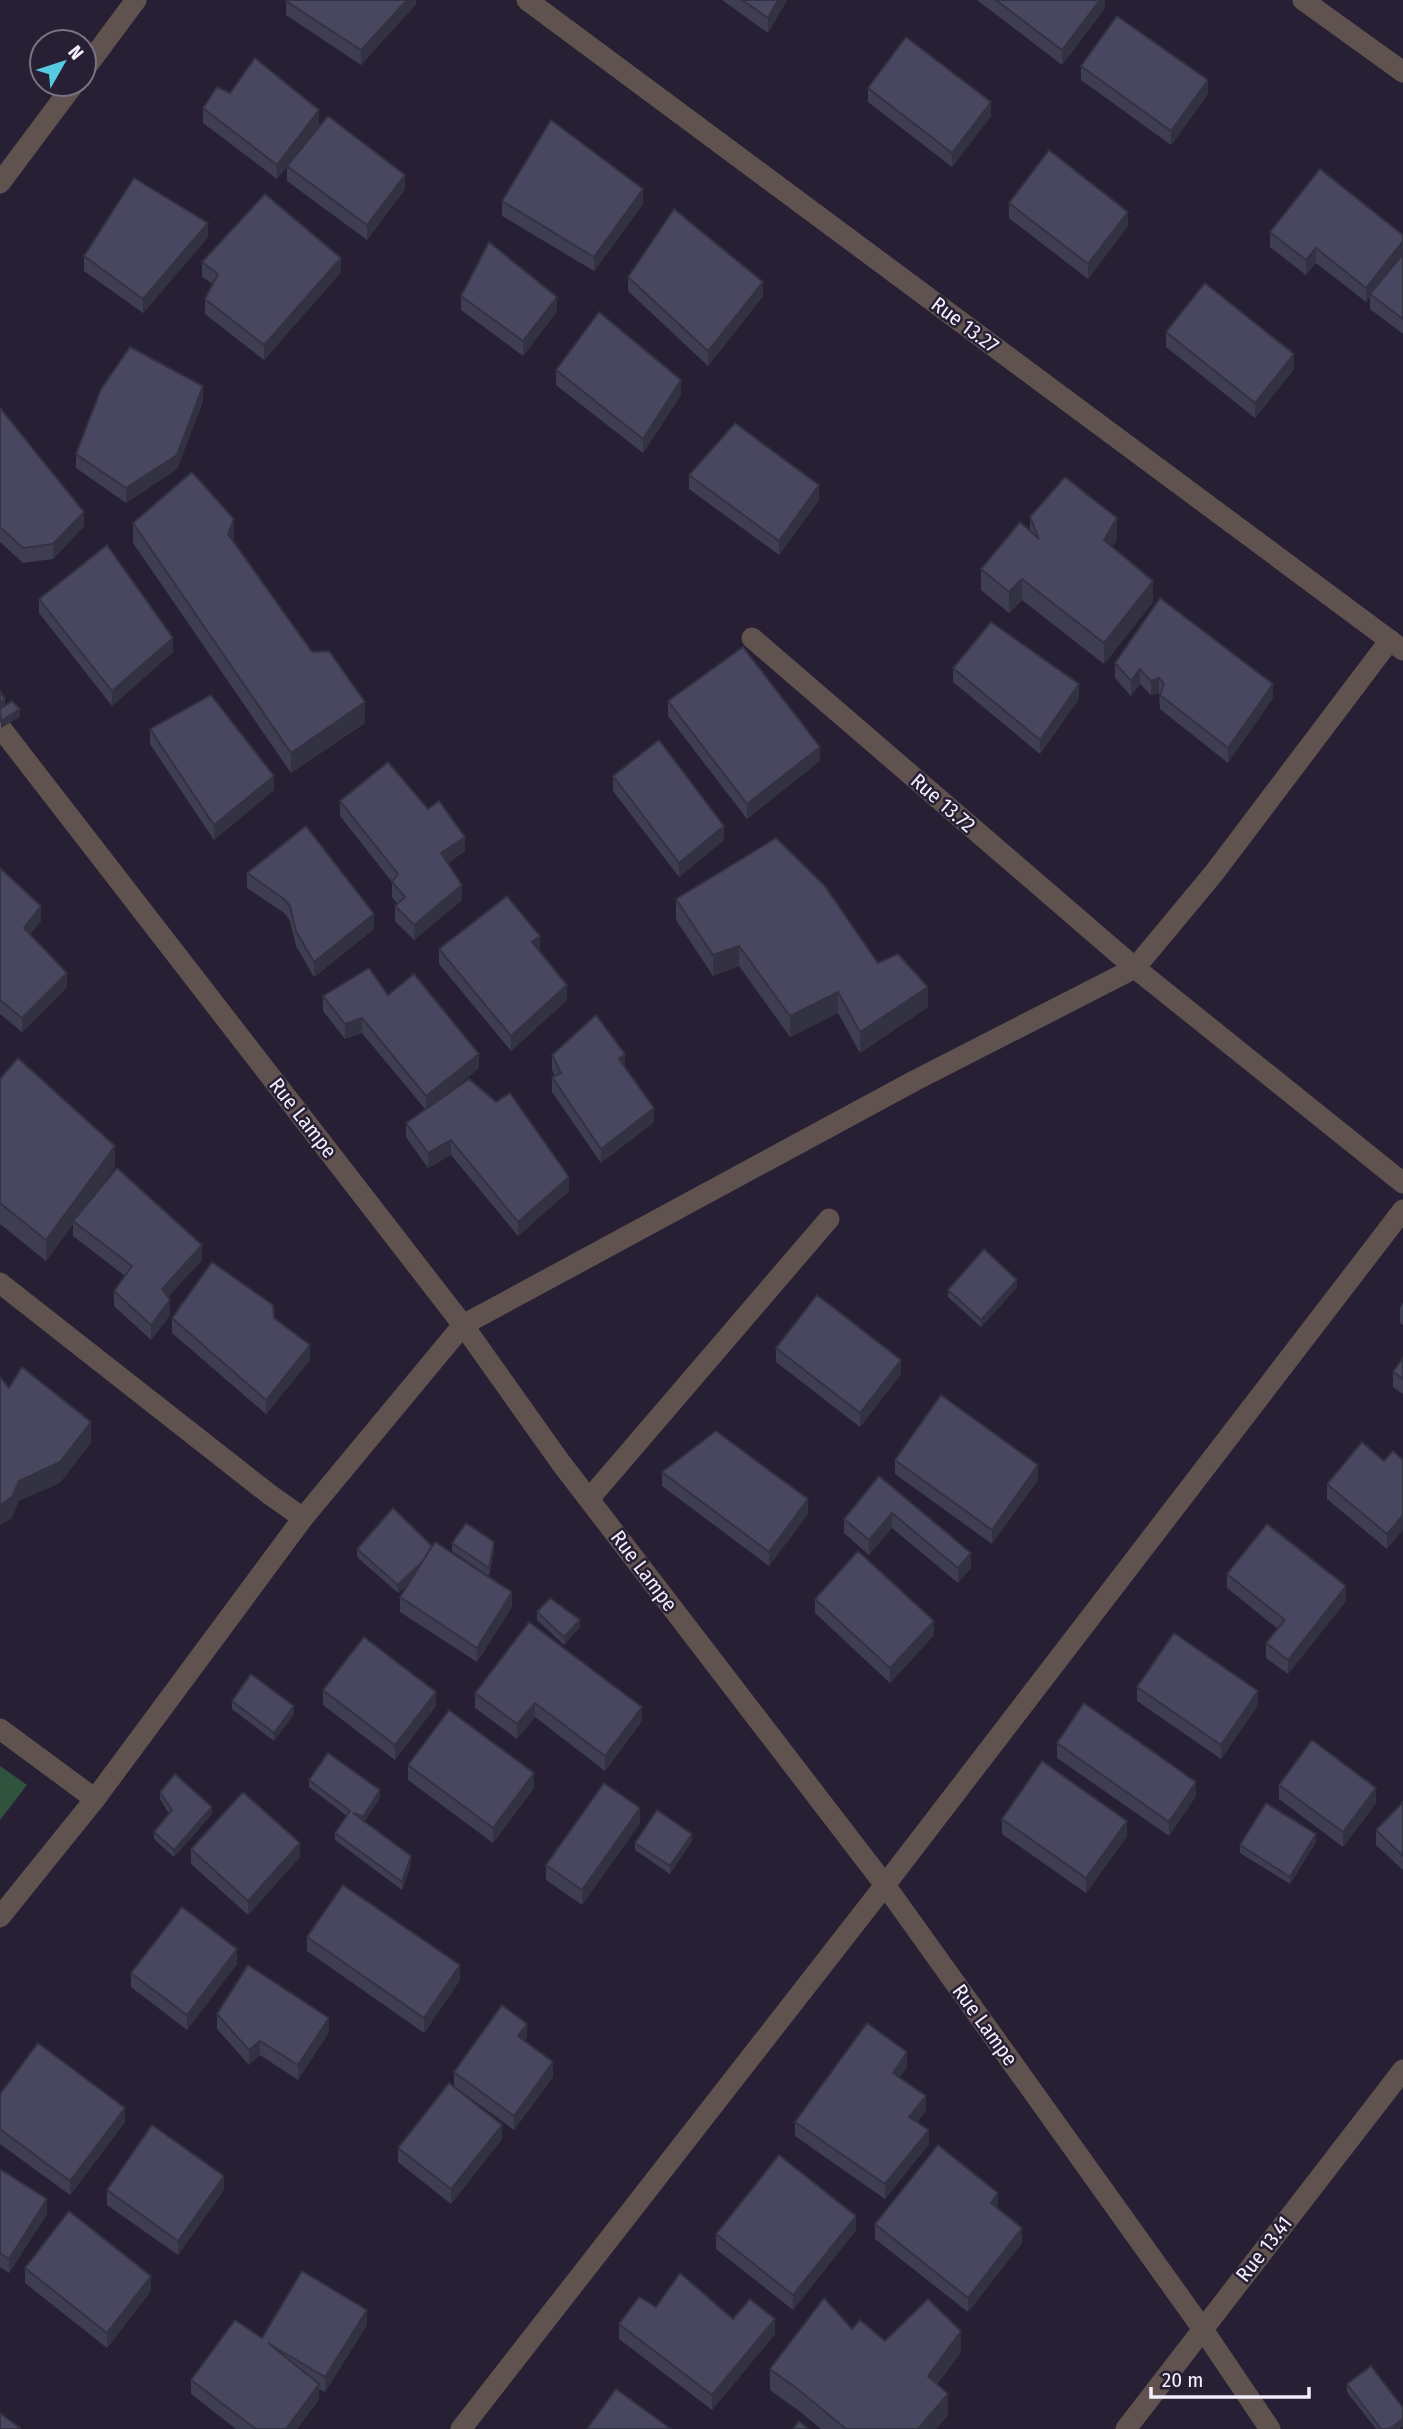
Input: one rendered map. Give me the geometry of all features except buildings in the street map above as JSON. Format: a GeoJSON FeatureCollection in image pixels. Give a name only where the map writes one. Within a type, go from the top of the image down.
{"type":"FeatureCollection","features":[{"type":"Feature","properties":{"kind":"street"},"geometry":{"type":"LineString","coordinates":[[98,51],[136,0]]}},
{"type":"Feature","properties":{"kind":"street","name":"Rue 13.27"},"geometry":{"type":"LineString","coordinates":[[527,0],[1397,645]]}},
{"type":"Feature","properties":{"kind":"street"},"geometry":{"type":"LineString","coordinates":[[1303,0],[1403,72]]}},
{"type":"Feature","properties":{"kind":"street"},"geometry":{"type":"LineString","coordinates":[[0,183],[64,98]]}},
{"type":"Feature","properties":{"kind":"street","name":"Rue 13.72"},"geometry":{"type":"LineString","coordinates":[[751,638],[1135,968],[1403,1183]]}},
{"type":"Feature","properties":{"kind":"street"},"geometry":{"type":"LineString","coordinates":[[0,1917],[95,1799],[303,1518],[463,1325],[914,1081],[1135,968],[1397,645]]}},
{"type":"Feature","properties":{"kind":"street","name":"Rue Lampe"},"geometry":{"type":"LineString","coordinates":[[0,727],[463,1325],[589,1499],[885,1885],[1202,2328],[1270,2429]]}},
{"type":"Feature","properties":{"kind":"street"},"geometry":{"type":"LineString","coordinates":[[461,2429],[885,1885],[1403,1210]]}},
{"type":"Feature","properties":{"kind":"street"},"geometry":{"type":"LineString","coordinates":[[589,1499],[829,1219]]}},
{"type":"Feature","properties":{"kind":"street"},"geometry":{"type":"LineString","coordinates":[[0,1283],[303,1518]]}},
{"type":"Feature","properties":{"kind":"street"},"geometry":{"type":"LineString","coordinates":[[0,1730],[95,1799]]}},
{"type":"Feature","properties":{"kind":"street","name":"Rue 13.41"},"geometry":{"type":"LineString","coordinates":[[1126,2429],[1403,2070]]}},
{"type":"Feature","properties":{"kind":"green space"},"geometry":{"type":"Polygon","coordinates":[[[0,1766],[27,1785],[0,1820],[0,1766]]]}}]}
